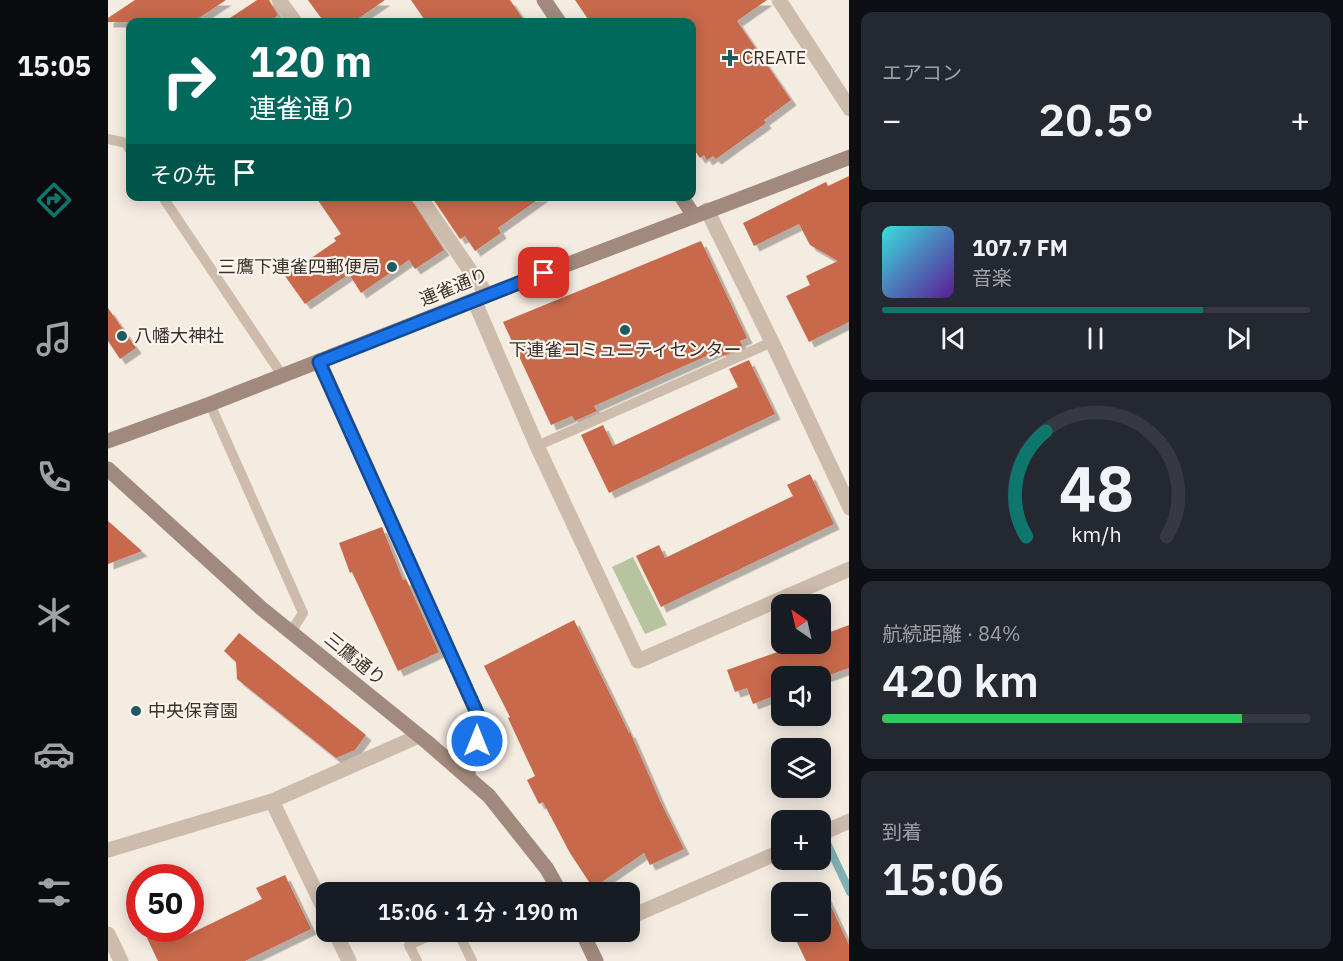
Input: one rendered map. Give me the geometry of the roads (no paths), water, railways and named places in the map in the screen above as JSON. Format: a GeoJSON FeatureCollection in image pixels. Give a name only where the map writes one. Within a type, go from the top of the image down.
{"type":"FeatureCollection","features":[{"type":"Feature","properties":{"kind":"main road"},"geometry":{"type":"LineString","coordinates":[[544,0],[557,18]]}},
{"type":"Feature","properties":{"kind":"main road","name":"連雀通り"},"geometry":{"type":"LineString","coordinates":[[108,441],[210,404],[481,297],[849,157]]}},
{"type":"Feature","properties":{"kind":"main road"},"geometry":{"type":"LineString","coordinates":[[687,201],[701,213]]}},
{"type":"Feature","properties":{"kind":"main road"},"geometry":{"type":"LineString","coordinates":[[319,362],[482,724],[467,776]]}},
{"type":"Feature","properties":{"kind":"main road","name":"三鷹通り"},"geometry":{"type":"LineString","coordinates":[[108,469],[261,608],[467,776],[497,805],[547,869],[554,882]]}},
{"type":"Feature","properties":{"kind":"main road"},"geometry":{"type":"LineString","coordinates":[[591,942],[596,961]]}},
{"type":"Feature","properties":{"kind":"street"},"geometry":{"type":"LineString","coordinates":[[279,0],[292,18]]}},
{"type":"Feature","properties":{"kind":"street"},"geometry":{"type":"LineString","coordinates":[[779,0],[849,109]]}},
{"type":"Feature","properties":{"kind":"street"},"geometry":{"type":"LineString","coordinates":[[422,201],[481,297],[537,446],[638,661],[849,569]]}},
{"type":"Feature","properties":{"kind":"street"},"geometry":{"type":"LineString","coordinates":[[701,213],[772,342],[849,508]]}},
{"type":"Feature","properties":{"kind":"street"},"geometry":{"type":"LineString","coordinates":[[108,850],[272,801],[419,736]]}},
{"type":"Feature","properties":{"kind":"street"},"geometry":{"type":"LineString","coordinates":[[272,801],[316,892]]}},
{"type":"Feature","properties":{"kind":"street"},"geometry":{"type":"LineString","coordinates":[[831,829],[849,821]]}},
{"type":"Feature","properties":{"kind":"street"},"geometry":{"type":"LineString","coordinates":[[640,913],[771,856]]}},
{"type":"Feature","properties":{"kind":"street"},"geometry":{"type":"LineString","coordinates":[[108,934],[121,961]]}},
{"type":"Feature","properties":{"kind":"street"},"geometry":{"type":"LineString","coordinates":[[340,942],[349,961]]}},
{"type":"Feature","properties":{"kind":"lane"},"geometry":{"type":"LineString","coordinates":[[108,139],[126,143]]}},
{"type":"Feature","properties":{"kind":"lane"},"geometry":{"type":"LineString","coordinates":[[165,201],[282,375]]}},
{"type":"Feature","properties":{"kind":"lane"},"geometry":{"type":"LineString","coordinates":[[537,446],[772,342]]}},
{"type":"Feature","properties":{"kind":"lane"},"geometry":{"type":"LineString","coordinates":[[210,404],[303,612],[291,632]]}},
{"type":"Feature","properties":{"kind":"lane"},"geometry":{"type":"LineString","coordinates":[[416,942],[409,945],[417,961]]}},
{"type":"Feature","properties":{"kind":"lane"},"geometry":{"type":"LineString","coordinates":[[463,942],[472,961]]}},
{"type":"Feature","properties":{"kind":"waterway"},"geometry":{"type":"LineString","coordinates":[[831,852],[849,890]]}},
{"type":"Feature","properties":{"kind":"place","name":"CREATE"},"geometry":{"type":"Point","coordinates":[730,58]}},
{"type":"Feature","properties":{"kind":"place","name":"三鷹下連雀四郵便局"},"geometry":{"type":"Point","coordinates":[392,267]}},
{"type":"Feature","properties":{"kind":"place","name":"下連雀コミュニティセンター"},"geometry":{"type":"Point","coordinates":[625,330]}},
{"type":"Feature","properties":{"kind":"place","name":"八幡大神社"},"geometry":{"type":"Point","coordinates":[122,336]}},
{"type":"Feature","properties":{"kind":"place","name":"中央保育園"},"geometry":{"type":"Point","coordinates":[136,711]}}]}
